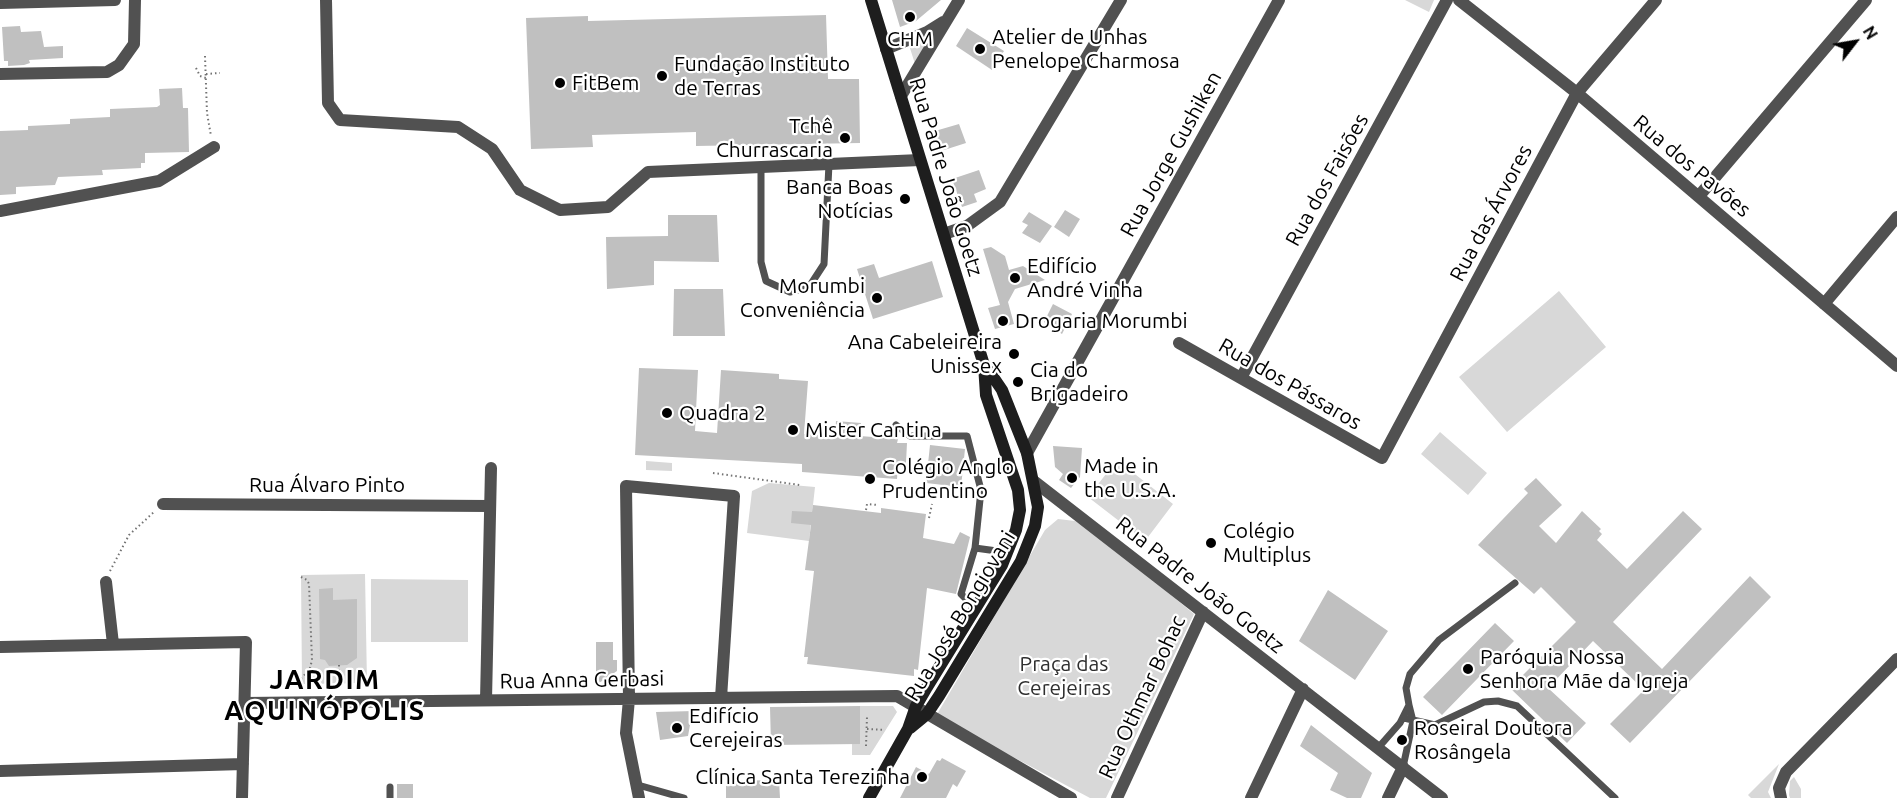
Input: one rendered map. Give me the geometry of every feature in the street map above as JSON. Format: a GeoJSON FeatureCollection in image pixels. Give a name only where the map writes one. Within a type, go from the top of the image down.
{"type":"FeatureCollection","features":[{"type":"Feature","properties":{"kind":"street"},"geometry":{"type":"LineString","coordinates":[[0,3],[115,0]]}},
{"type":"Feature","properties":{"kind":"street"},"geometry":{"type":"LineString","coordinates":[[0,74],[106,72],[124,60],[134,44],[135,0]]}},
{"type":"Feature","properties":{"kind":"street"},"geometry":{"type":"LineString","coordinates":[[326,0],[328,103],[340,120],[458,127],[492,149],[520,190],[560,210],[608,207],[648,172],[920,160]]}},
{"type":"Feature","properties":{"kind":"street","name":"Rua Padre João Goetz"},"geometry":{"type":"LineString","coordinates":[[871,0],[984,364],[986,395],[1018,490],[1020,510],[1016,530]]}},
{"type":"Feature","properties":{"kind":"street"},"geometry":{"type":"LineString","coordinates":[[901,96],[959,0]]}},
{"type":"Feature","properties":{"kind":"street"},"geometry":{"type":"LineString","coordinates":[[944,234],[967,226],[1000,202],[1121,0]]}},
{"type":"Feature","properties":{"kind":"street","name":"Rua dos Faisões"},"geometry":{"type":"LineString","coordinates":[[1241,378],[1447,0]]}},
{"type":"Feature","properties":{"kind":"street","name":"Rua dos Pavões"},"geometry":{"type":"LineString","coordinates":[[1459,0],[1577,93],[1897,366]]}},
{"type":"Feature","properties":{"kind":"street","name":"Rua das Árvores"},"geometry":{"type":"LineString","coordinates":[[1382,458],[1577,93],[1656,0]]}},
{"type":"Feature","properties":{"kind":"street"},"geometry":{"type":"LineString","coordinates":[[1699,196],[1866,0]]}},
{"type":"Feature","properties":{"kind":"street","name":"Rua Jorge Gushiken"},"geometry":{"type":"LineString","coordinates":[[1027,453],[1276,1]]}},
{"type":"Feature","properties":{"kind":"street"},"geometry":{"type":"LineString","coordinates":[[886,49],[927,32],[947,20]]}},
{"type":"Feature","properties":{"kind":"street"},"geometry":{"type":"LineString","coordinates":[[0,211],[159,181],[214,147]]}},
{"type":"Feature","properties":{"kind":"street"},"geometry":{"type":"LineString","coordinates":[[1824,304],[1897,217]]}},
{"type":"Feature","properties":{"kind":"street","name":"Rua dos Pássaros"},"geometry":{"type":"LineString","coordinates":[[1179,343],[1382,458]]}},
{"type":"Feature","properties":{"kind":"street","name":"Rua Padre João Goetz"},"geometry":{"type":"LineString","coordinates":[[984,364],[1002,390],[1027,453],[1035,482],[1442,798]]}},
{"type":"Feature","properties":{"kind":"street"},"geometry":{"type":"LineString","coordinates":[[486,700],[491,468]]}},
{"type":"Feature","properties":{"kind":"street","name":"Rua José Bongiovani"},"geometry":{"type":"LineString","coordinates":[[908,729],[927,714],[1021,561],[1035,526],[1038,507],[1035,482]]}},
{"type":"Feature","properties":{"kind":"street"},"geometry":{"type":"LineString","coordinates":[[639,798],[626,733],[629,699],[626,486],[734,496],[721,698]]}},
{"type":"Feature","properties":{"kind":"street","name":"Rua Álvaro Pinto"},"geometry":{"type":"LineString","coordinates":[[163,504],[490,506]]}},
{"type":"Feature","properties":{"kind":"street","name":"Rua José Bongiovani"},"geometry":{"type":"LineString","coordinates":[[869,798],[908,729],[916,706],[1002,565],[1016,530]]}},
{"type":"Feature","properties":{"kind":"street"},"geometry":{"type":"LineString","coordinates":[[106,582],[113,644]]}},
{"type":"Feature","properties":{"kind":"street","name":"Rua Othmar Bohac"},"geometry":{"type":"LineString","coordinates":[[1117,798],[1203,612]]}},
{"type":"Feature","properties":{"kind":"street"},"geometry":{"type":"LineString","coordinates":[[0,647],[246,642],[242,798]]}},
{"type":"Feature","properties":{"kind":"street"},"geometry":{"type":"LineString","coordinates":[[1780,793],[1786,772],[1897,659]]}},
{"type":"Feature","properties":{"kind":"street"},"geometry":{"type":"LineString","coordinates":[[1251,798],[1303,689]]}},
{"type":"Feature","properties":{"kind":"street","name":"Rua Anna Gerbasi"},"geometry":{"type":"LineString","coordinates":[[245,703],[897,696],[1071,798]]}},
{"type":"Feature","properties":{"kind":"street"},"geometry":{"type":"LineString","coordinates":[[0,771],[243,764]]}},
{"type":"Feature","properties":{"kind":"street"},"geometry":{"type":"LineString","coordinates":[[1388,798],[1402,767]]}},
{"type":"Feature","properties":{"kind":"lane"},"geometry":{"type":"LineString","coordinates":[[761,167],[761,262],[766,281],[790,292],[809,287],[824,264],[829,164]]}},
{"type":"Feature","properties":{"kind":"lane"},"geometry":{"type":"LineString","coordinates":[[896,425],[910,436],[967,436],[981,490],[975,548],[961,594],[976,609]]}},
{"type":"Feature","properties":{"kind":"lane"},"geometry":{"type":"LineString","coordinates":[[975,548],[997,550],[1016,530]]}},
{"type":"Feature","properties":{"kind":"lane"},"geometry":{"type":"LineString","coordinates":[[1402,767],[1413,721],[1406,688],[1410,674],[1439,640],[1515,583]]}},
{"type":"Feature","properties":{"kind":"lane"},"geometry":{"type":"LineString","coordinates":[[1404,718],[1427,725],[1444,723],[1484,702],[1498,701],[1517,706],[1615,798]]}},
{"type":"Feature","properties":{"kind":"lane"},"geometry":{"type":"LineString","coordinates":[[1378,748],[1404,718],[1408,705]]}},
{"type":"Feature","properties":{"kind":"lane"},"geometry":{"type":"LineString","coordinates":[[638,784],[684,798]]}},
{"type":"Feature","properties":{"kind":"lane"},"geometry":{"type":"LineString","coordinates":[[390,787],[390,798]]}},
{"type":"Feature","properties":{"kind":"path"},"geometry":{"type":"LineString","coordinates":[[206,56],[207,113],[214,147]]}},
{"type":"Feature","properties":{"kind":"path"},"geometry":{"type":"LineString","coordinates":[[196,68],[200,75],[206,78]]}},
{"type":"Feature","properties":{"kind":"path"},"geometry":{"type":"LineString","coordinates":[[206,74],[220,74]]}},
{"type":"Feature","properties":{"kind":"path"},"geometry":{"type":"LineString","coordinates":[[713,473],[800,484]]}},
{"type":"Feature","properties":{"kind":"path"},"geometry":{"type":"LineString","coordinates":[[106,582],[114,559],[129,535],[163,504]]}},
{"type":"Feature","properties":{"kind":"path"},"geometry":{"type":"LineString","coordinates":[[866,510],[867,504],[879,506]]}},
{"type":"Feature","properties":{"kind":"path"},"geometry":{"type":"LineString","coordinates":[[929,518],[932,504]]}},
{"type":"Feature","properties":{"kind":"path"},"geometry":{"type":"LineString","coordinates":[[301,577],[309,584],[312,660],[310,668],[302,678]]}},
{"type":"Feature","properties":{"kind":"path"},"geometry":{"type":"LineString","coordinates":[[339,665],[339,684]]}},
{"type":"Feature","properties":{"kind":"path"},"geometry":{"type":"LineString","coordinates":[[866,746],[867,717]]}},
{"type":"Feature","properties":{"kind":"path"},"geometry":{"type":"LineString","coordinates":[[867,729],[885,730]]}},
{"type":"Feature","properties":{"kind":"green space"},"geometry":{"type":"Polygon","coordinates":[[[1405,0],[1434,0],[1429,12],[1405,0]]]}},
{"type":"Feature","properties":{"kind":"green space"},"geometry":{"type":"Polygon","coordinates":[[[930,38],[915,64],[909,45],[930,38]]]}},
{"type":"Feature","properties":{"kind":"green space"},"geometry":{"type":"Polygon","coordinates":[[[1559,291],[1606,347],[1507,432],[1459,377],[1559,291]]]}},
{"type":"Feature","properties":{"kind":"green space"},"geometry":{"type":"Polygon","coordinates":[[[1440,432],[1487,473],[1468,495],[1421,454],[1440,432]]]}},
{"type":"Feature","properties":{"kind":"green space"},"geometry":{"type":"Polygon","coordinates":[[[1117,460],[1173,504],[1145,541],[1088,497],[1117,460]]]}},
{"type":"Feature","properties":{"kind":"green space"},"geometry":{"type":"Polygon","coordinates":[[[646,461],[672,463],[672,471],[646,470],[646,461]]]}},
{"type":"Feature","properties":{"kind":"green space"},"geometry":{"type":"Polygon","coordinates":[[[769,483],[815,487],[809,541],[747,533],[752,491],[769,483]]]}},
{"type":"Feature","properties":{"kind":"green space","name":"Praça das Cerejeiras"},"geometry":{"type":"Polygon","coordinates":[[[1058,519],[1075,521],[1096,533],[1194,614],[1106,798],[1090,798],[936,716],[1045,530],[1058,519]]]}},
{"type":"Feature","properties":{"kind":"green space"},"geometry":{"type":"Polygon","coordinates":[[[365,574],[367,683],[302,684],[301,575],[365,574]]]}},
{"type":"Feature","properties":{"kind":"green space"},"geometry":{"type":"Polygon","coordinates":[[[371,579],[468,580],[468,642],[371,642],[371,579]]]}},
{"type":"Feature","properties":{"kind":"green space"},"geometry":{"type":"Polygon","coordinates":[[[860,706],[893,706],[897,712],[870,755],[852,755],[852,744],[860,744],[860,706]]]}},
{"type":"Feature","properties":{"kind":"green space"},"geometry":{"type":"Polygon","coordinates":[[[1779,764],[1768,792],[1771,798],[1751,798],[1748,795],[1779,764]]]}},
{"type":"Feature","properties":{"kind":"green space"},"geometry":{"type":"Polygon","coordinates":[[[1794,777],[1801,789],[1801,798],[1790,798],[1789,795],[1790,781],[1794,777]]]}},
{"type":"Feature","properties":{"kind":"building","name":"CHM"},"geometry":{"type":"Polygon","coordinates":[[[892,0],[941,0],[916,21],[900,27],[892,0]]]}},
{"type":"Feature","properties":{"kind":"building"},"geometry":{"type":"Polygon","coordinates":[[[826,15],[828,79],[859,79],[860,143],[696,146],[696,132],[592,135],[593,147],[531,149],[526,18],[588,16],[588,21],[826,15]]]}},
{"type":"Feature","properties":{"kind":"building"},"geometry":{"type":"Polygon","coordinates":[[[20,26],[21,32],[41,31],[44,47],[63,46],[63,58],[29,60],[30,63],[24,65],[8,66],[8,61],[4,61],[2,27],[20,26]]]}},
{"type":"Feature","properties":{"kind":"building"},"geometry":{"type":"Polygon","coordinates":[[[967,28],[1004,51],[992,70],[956,46],[967,28]]]}},
{"type":"Feature","properties":{"kind":"building"},"geometry":{"type":"Polygon","coordinates":[[[182,88],[183,108],[188,108],[189,152],[145,153],[145,163],[141,163],[141,168],[102,170],[103,175],[58,177],[55,185],[16,187],[16,194],[0,195],[0,131],[28,130],[28,126],[70,124],[70,119],[110,117],[110,109],[157,107],[160,105],[159,89],[182,88]]]}},
{"type":"Feature","properties":{"kind":"building"},"geometry":{"type":"Polygon","coordinates":[[[959,124],[966,143],[941,151],[935,131],[959,124]]]}},
{"type":"Feature","properties":{"kind":"building"},"geometry":{"type":"Polygon","coordinates":[[[979,170],[986,189],[974,194],[977,202],[962,207],[952,179],[979,170]]]}},
{"type":"Feature","properties":{"kind":"building"},"geometry":{"type":"Polygon","coordinates":[[[1065,210],[1080,219],[1069,237],[1054,227],[1065,210]]]}},
{"type":"Feature","properties":{"kind":"building"},"geometry":{"type":"Polygon","coordinates":[[[1029,212],[1052,226],[1040,243],[1022,233],[1028,225],[1022,222],[1029,212]]]}},
{"type":"Feature","properties":{"kind":"building"},"geometry":{"type":"Polygon","coordinates":[[[668,215],[717,215],[719,262],[654,261],[654,285],[607,289],[606,237],[668,236],[668,215]]]}},
{"type":"Feature","properties":{"kind":"building","name":"Edifício André Vinha"},"geometry":{"type":"Polygon","coordinates":[[[991,247],[1005,256],[1009,270],[1023,266],[1045,280],[1015,289],[1008,302],[1014,324],[995,329],[988,308],[1000,305],[983,249],[991,247]]]}},
{"type":"Feature","properties":{"kind":"building"},"geometry":{"type":"Polygon","coordinates":[[[932,261],[943,297],[873,319],[857,269],[874,264],[879,278],[932,261]]]}},
{"type":"Feature","properties":{"kind":"building"},"geometry":{"type":"Polygon","coordinates":[[[674,289],[723,289],[725,336],[673,336],[674,289]]]}},
{"type":"Feature","properties":{"kind":"building"},"geometry":{"type":"Polygon","coordinates":[[[1053,304],[1072,314],[1062,334],[1044,322],[1053,304]]]}},
{"type":"Feature","properties":{"kind":"building"},"geometry":{"type":"Polygon","coordinates":[[[639,368],[698,370],[695,431],[717,433],[721,370],[779,374],[779,379],[808,381],[804,434],[835,436],[836,421],[861,423],[860,436],[898,439],[897,443],[907,443],[906,463],[901,462],[901,467],[898,466],[897,479],[802,472],[802,464],[635,455],[639,368]]]}},
{"type":"Feature","properties":{"kind":"building"},"geometry":{"type":"Polygon","coordinates":[[[930,445],[965,449],[961,487],[926,483],[930,445]]]}},
{"type":"Feature","properties":{"kind":"building"},"geometry":{"type":"Polygon","coordinates":[[[1053,446],[1082,448],[1080,477],[1071,488],[1059,480],[1063,474],[1055,467],[1053,446]]]}},
{"type":"Feature","properties":{"kind":"building"},"geometry":{"type":"Polygon","coordinates":[[[1536,478],[1562,505],[1539,526],[1556,543],[1582,511],[1601,529],[1599,531],[1602,534],[1597,540],[1627,569],[1683,511],[1702,529],[1613,622],[1662,669],[1750,576],[1771,597],[1630,743],[1610,724],[1644,690],[1593,641],[1548,688],[1586,723],[1567,743],[1510,688],[1576,622],[1541,587],[1534,594],[1478,545],[1528,493],[1524,489],[1536,478]]]}},
{"type":"Feature","properties":{"kind":"building"},"geometry":{"type":"Polygon","coordinates":[[[813,505],[881,513],[881,508],[926,514],[923,538],[954,544],[960,532],[970,537],[956,594],[927,588],[918,670],[914,669],[914,676],[807,664],[808,657],[804,657],[814,571],[805,570],[811,525],[791,523],[792,511],[812,512],[813,505]]]}},
{"type":"Feature","properties":{"kind":"building"},"geometry":{"type":"Polygon","coordinates":[[[333,588],[333,600],[357,599],[357,658],[347,665],[329,666],[325,660],[320,659],[319,589],[333,588]]]}},
{"type":"Feature","properties":{"kind":"building"},"geometry":{"type":"Polygon","coordinates":[[[1328,590],[1388,631],[1355,680],[1299,641],[1328,590]]]}},
{"type":"Feature","properties":{"kind":"building","name":"Paróquia Nossa Senhora Mãe da Igreja"},"geometry":{"type":"Polygon","coordinates":[[[1495,623],[1514,641],[1442,715],[1423,697],[1495,623]]]}},
{"type":"Feature","properties":{"kind":"building"},"geometry":{"type":"Polygon","coordinates":[[[596,642],[613,642],[613,660],[617,660],[617,671],[596,685],[596,642]]]}},
{"type":"Feature","properties":{"kind":"building"},"geometry":{"type":"Polygon","coordinates":[[[860,706],[860,744],[771,745],[770,707],[860,706]]]}},
{"type":"Feature","properties":{"kind":"building","name":"Edifício Cerejeiras"},"geometry":{"type":"Polygon","coordinates":[[[694,711],[695,725],[690,725],[688,736],[660,740],[656,712],[694,711]]]}},
{"type":"Feature","properties":{"kind":"building"},"geometry":{"type":"Polygon","coordinates":[[[1311,725],[1372,773],[1361,798],[1347,798],[1330,790],[1338,773],[1300,746],[1311,725]]]}},
{"type":"Feature","properties":{"kind":"building"},"geometry":{"type":"Polygon","coordinates":[[[942,758],[966,771],[957,787],[953,784],[946,798],[900,798],[916,767],[929,774],[937,760],[940,761],[942,758]]]}},
{"type":"Feature","properties":{"kind":"building"},"geometry":{"type":"Polygon","coordinates":[[[779,780],[780,798],[726,798],[726,781],[779,780]]]}},
{"type":"Feature","properties":{"kind":"building"},"geometry":{"type":"Polygon","coordinates":[[[397,784],[413,784],[413,798],[397,798],[397,784]]]}},
{"type":"Feature","properties":{"kind":"place","name":"CHM"},"geometry":{"type":"Point","coordinates":[910,17]}},
{"type":"Feature","properties":{"kind":"place","name":"Atelier de Unhas Penelope Charmosa"},"geometry":{"type":"Point","coordinates":[980,49]}},
{"type":"Feature","properties":{"kind":"place","name":"Fundação Instituto de Terras"},"geometry":{"type":"Point","coordinates":[662,76]}},
{"type":"Feature","properties":{"kind":"place","name":"FitBem"},"geometry":{"type":"Point","coordinates":[560,83]}},
{"type":"Feature","properties":{"kind":"place","name":"Tchê Churrascaria"},"geometry":{"type":"Point","coordinates":[845,138]}},
{"type":"Feature","properties":{"kind":"place","name":"Banca Boas Notícias"},"geometry":{"type":"Point","coordinates":[905,199]}},
{"type":"Feature","properties":{"kind":"place","name":"Edifício André Vinha"},"geometry":{"type":"Point","coordinates":[1015,278]}},
{"type":"Feature","properties":{"kind":"place","name":"Morumbi Conveniência"},"geometry":{"type":"Point","coordinates":[877,298]}},
{"type":"Feature","properties":{"kind":"place","name":"Drogaria Morumbi"},"geometry":{"type":"Point","coordinates":[1003,321]}},
{"type":"Feature","properties":{"kind":"place","name":"Ana Cabeleireira Unissex"},"geometry":{"type":"Point","coordinates":[1014,354]}},
{"type":"Feature","properties":{"kind":"place","name":"Cia do Brigadeiro"},"geometry":{"type":"Point","coordinates":[1018,382]}},
{"type":"Feature","properties":{"kind":"place","name":"Quadra 2"},"geometry":{"type":"Point","coordinates":[667,413]}},
{"type":"Feature","properties":{"kind":"place","name":"Mister Cantina"},"geometry":{"type":"Point","coordinates":[793,430]}},
{"type":"Feature","properties":{"kind":"place","name":"Made in the U.S.A."},"geometry":{"type":"Point","coordinates":[1072,478]}},
{"type":"Feature","properties":{"kind":"place","name":"Colégio Anglo Prudentino"},"geometry":{"type":"Point","coordinates":[870,479]}},
{"type":"Feature","properties":{"kind":"place","name":"Colégio Multiplus"},"geometry":{"type":"Point","coordinates":[1211,543]}},
{"type":"Feature","properties":{"kind":"place","name":"Paróquia Nossa Senhora Mãe da Igreja"},"geometry":{"type":"Point","coordinates":[1468,669]}},
{"type":"Feature","properties":{"kind":"place","name":"Edifício Cerejeiras"},"geometry":{"type":"Point","coordinates":[677,728]}},
{"type":"Feature","properties":{"kind":"place","name":"Roseiral Doutora Rosângela"},"geometry":{"type":"Point","coordinates":[1402,740]}},
{"type":"Feature","properties":{"kind":"place","name":"Clínica Santa Terezinha"},"geometry":{"type":"Point","coordinates":[922,777]}},
{"type":"Feature","properties":{"kind":"district","name":"JARDIM AQUINÓPOLIS"},"geometry":{"type":"Point","coordinates":[325,696]}}]}
